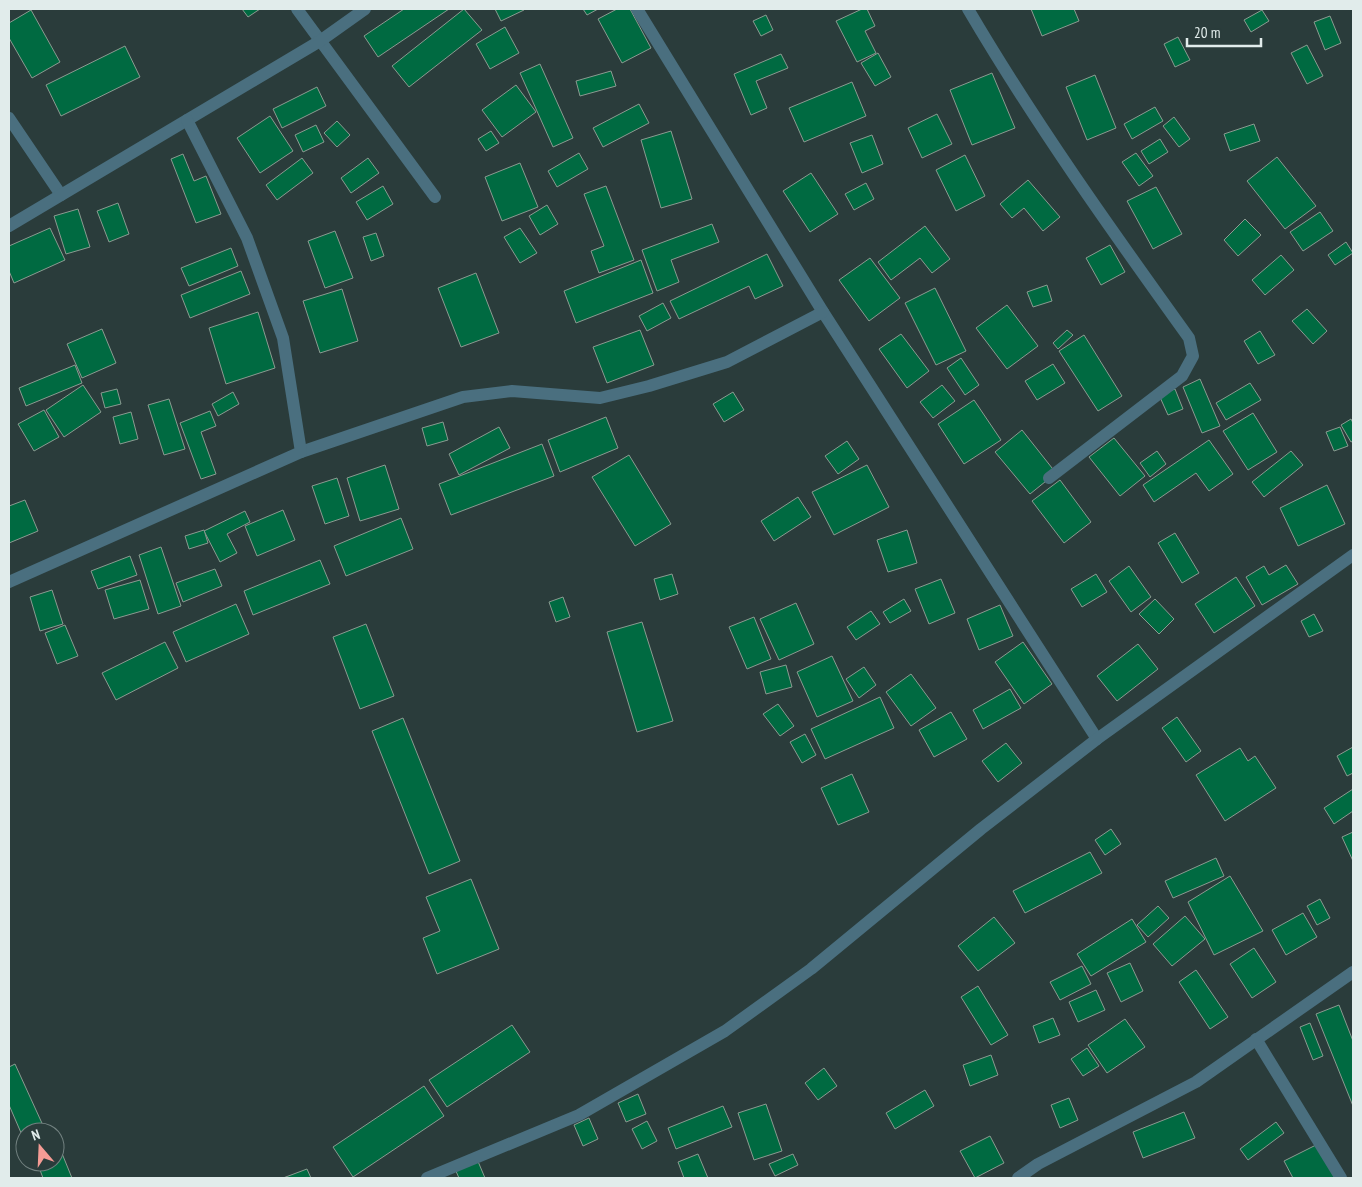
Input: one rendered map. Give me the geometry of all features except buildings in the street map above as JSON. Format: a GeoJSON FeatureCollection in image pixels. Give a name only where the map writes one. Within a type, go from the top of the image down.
{"type":"FeatureCollection","features":[{"type":"Feature","properties":{"kind":"street"},"geometry":{"type":"LineString","coordinates":[[297,9],[435,197]]}},
{"type":"Feature","properties":{"kind":"street"},"geometry":{"type":"LineString","coordinates":[[9,226],[320,41],[365,9]]}},
{"type":"Feature","properties":{"kind":"street"},"geometry":{"type":"LineString","coordinates":[[637,9],[823,312],[1097,738]]}},
{"type":"Feature","properties":{"kind":"street"},"geometry":{"type":"LineString","coordinates":[[968,9],[1016,88],[1102,217],[1189,338],[1194,356],[1182,376],[1049,478]]}},
{"type":"Feature","properties":{"kind":"street"},"geometry":{"type":"LineString","coordinates":[[9,118],[61,195]]}},
{"type":"Feature","properties":{"kind":"street"},"geometry":{"type":"LineString","coordinates":[[186,120],[247,238],[283,338],[301,452]]}},
{"type":"Feature","properties":{"kind":"street"},"geometry":{"type":"LineString","coordinates":[[9,582],[301,452],[463,397],[512,391],[600,398],[649,386],[727,362],[823,312]]}},
{"type":"Feature","properties":{"kind":"street"},"geometry":{"type":"LineString","coordinates":[[427,1178],[579,1115],[725,1031],[810,969],[981,829],[1097,738],[1353,555]]}},
{"type":"Feature","properties":{"kind":"street"},"geometry":{"type":"LineString","coordinates":[[1018,1178],[1038,1164],[1196,1082],[1353,972]]}},
{"type":"Feature","properties":{"kind":"street"},"geometry":{"type":"LineString","coordinates":[[1256,1039],[1342,1178]]}}]}
